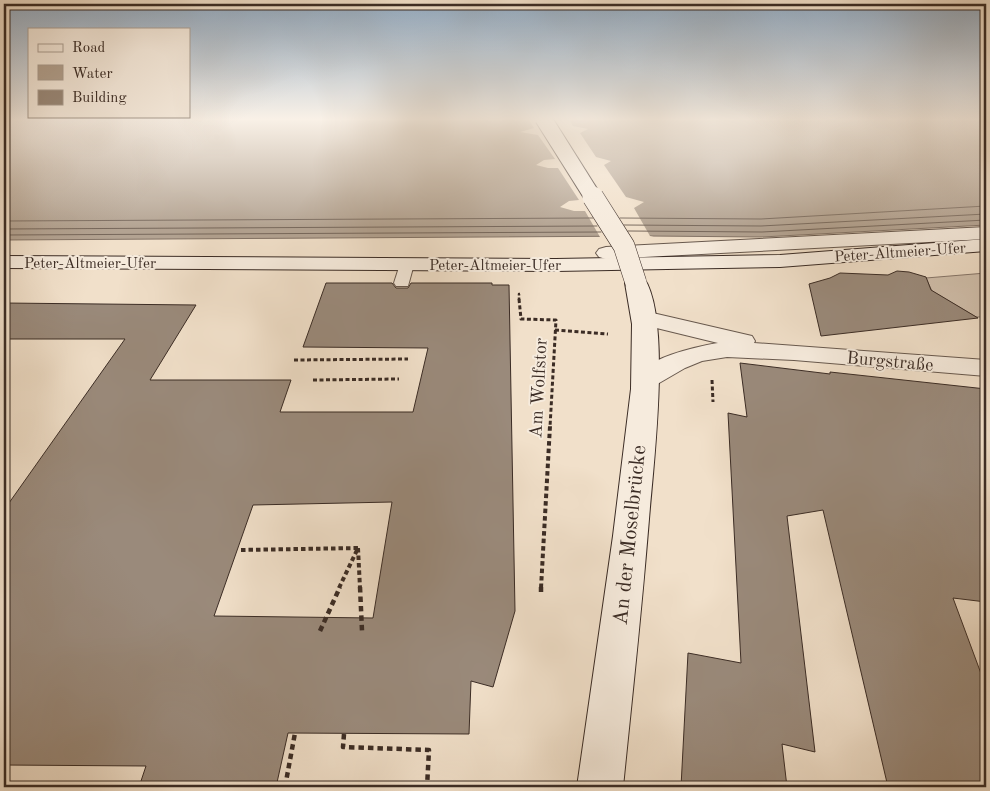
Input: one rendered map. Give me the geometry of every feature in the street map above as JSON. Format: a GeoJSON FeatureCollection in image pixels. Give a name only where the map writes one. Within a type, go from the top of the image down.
{"type":"FeatureCollection","features":[{"type":"Feature","properties":{"kind":"street","name":"An der Moselbrücke"},"geometry":{"type":"LineString","coordinates":[[566,155],[624,246],[642,303],[644,318],[645,380],[635,492],[600,787]]}},
{"type":"Feature","properties":{"kind":"street","name":"Peter-Altmeier-Ufer"},"geometry":{"type":"LineString","coordinates":[[606,253],[753,247],[986,233]]}},
{"type":"Feature","properties":{"kind":"street","name":"Peter-Altmeier-Ufer"},"geometry":{"type":"LineString","coordinates":[[4,262],[404,274],[556,265],[780,261],[986,245]]}},
{"type":"Feature","properties":{"kind":"street","name":"Burgstraße"},"geometry":{"type":"LineString","coordinates":[[644,318],[794,352]]}},
{"type":"Feature","properties":{"kind":"street","name":"Burgstraße"},"geometry":{"type":"LineString","coordinates":[[645,380],[676,362],[704,352],[727,349],[794,352],[986,368]]}},
{"type":"Feature","properties":{"kind":"path","name":"Am Wolfstor"},"geometry":{"type":"LineString","coordinates":[[529,294],[519,294],[521,319],[556,320],[541,592]]}},
{"type":"Feature","properties":{"kind":"path"},"geometry":{"type":"LineString","coordinates":[[555,330],[608,334]]}},
{"type":"Feature","properties":{"kind":"path"},"geometry":{"type":"LineString","coordinates":[[294,360],[408,358]]}},
{"type":"Feature","properties":{"kind":"path"},"geometry":{"type":"LineString","coordinates":[[312,380],[399,380]]}},
{"type":"Feature","properties":{"kind":"path"},"geometry":{"type":"LineString","coordinates":[[712,380],[713,402]]}},
{"type":"Feature","properties":{"kind":"path"},"geometry":{"type":"LineString","coordinates":[[241,550],[358,548]]}},
{"type":"Feature","properties":{"kind":"path"},"geometry":{"type":"LineString","coordinates":[[358,548],[362,631]]}},
{"type":"Feature","properties":{"kind":"path"},"geometry":{"type":"LineString","coordinates":[[320,632],[358,548]]}},
{"type":"Feature","properties":{"kind":"path"},"geometry":{"type":"LineString","coordinates":[[285,787],[295,733]]}},
{"type":"Feature","properties":{"kind":"path"},"geometry":{"type":"LineString","coordinates":[[344,734],[343,748],[429,750],[427,787]]}},
{"type":"Feature","properties":{"kind":"shaded area"},"geometry":{"type":"Polygon","coordinates":[[[986,273],[986,317],[976,317],[932,291],[926,278],[986,273]]]}},
{"type":"Feature","properties":{"kind":"water"},"geometry":{"type":"Polygon","coordinates":[[[4,155],[986,155],[986,225],[762,237],[4,240],[4,155]]]}},
{"type":"Feature","properties":{"kind":"pier"},"geometry":{"type":"Polygon","coordinates":[[[552,155],[595,155],[611,161],[604,165],[626,197],[644,202],[634,208],[650,236],[661,239],[594,239],[600,237],[585,211],[574,211],[560,207],[569,201],[579,200],[558,168],[536,165],[544,160],[555,159],[552,155]]]}},
{"type":"Feature","properties":{"kind":"building"},"geometry":{"type":"Polygon","coordinates":[[[897,271],[926,277],[931,290],[978,318],[821,336],[809,284],[840,273],[888,275],[897,271]]]}},
{"type":"Feature","properties":{"kind":"building"},"geometry":{"type":"Polygon","coordinates":[[[326,283],[392,283],[396,288],[408,288],[411,283],[492,283],[492,285],[509,285],[515,611],[493,687],[471,681],[469,734],[288,733],[276,787],[139,787],[146,766],[4,765],[4,510],[125,339],[4,339],[4,303],[196,305],[150,380],[291,380],[280,412],[413,412],[428,348],[303,347],[326,283]],[[392,502],[253,505],[214,616],[373,618],[392,502]]]}},
{"type":"Feature","properties":{"kind":"building"},"geometry":{"type":"Polygon","coordinates":[[[740,363],[986,389],[986,602],[953,598],[986,687],[986,787],[888,787],[823,510],[787,516],[815,752],[782,744],[787,787],[681,787],[688,653],[741,663],[728,413],[747,417],[740,363]]]}}]}
